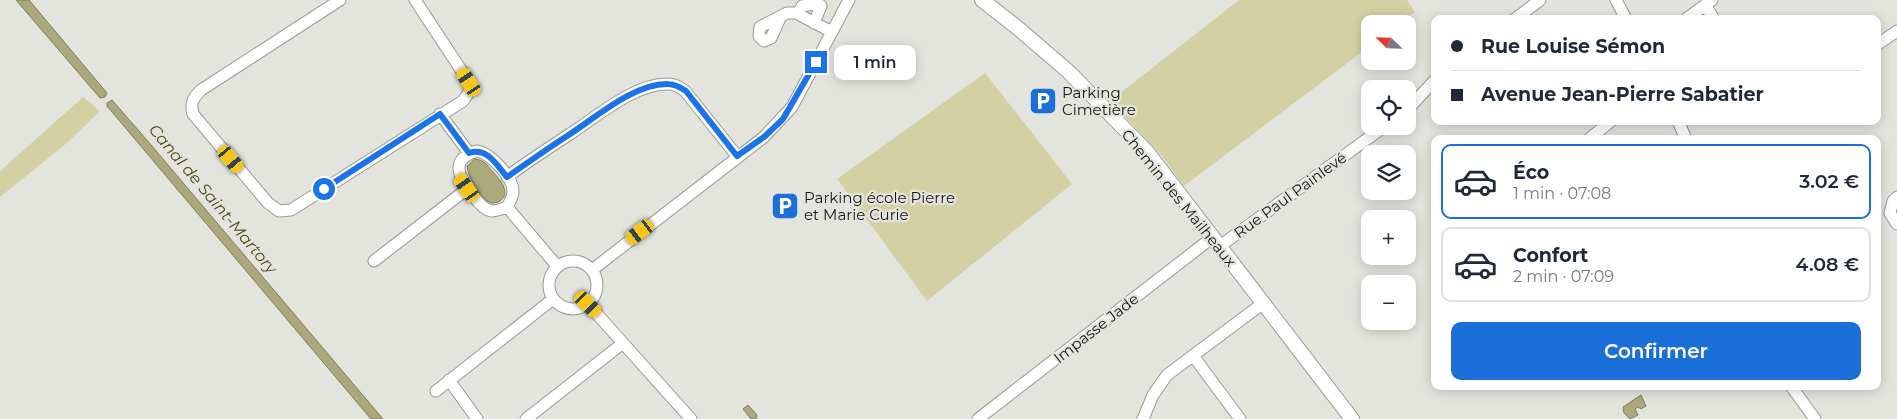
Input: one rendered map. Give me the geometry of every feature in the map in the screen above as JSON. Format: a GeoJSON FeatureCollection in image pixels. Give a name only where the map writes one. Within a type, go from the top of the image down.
{"type":"FeatureCollection","features":[{"type":"Feature","properties":{"kind":"street"},"geometry":{"type":"LineString","coordinates":[[340,0],[201,90],[194,97],[190,106],[193,114],[268,203],[279,211],[291,210],[463,101],[469,92],[469,82],[415,0]]}},
{"type":"Feature","properties":{"kind":"street"},"geometry":{"type":"LineString","coordinates":[[592,270],[764,137],[783,119],[792,107],[849,0]]}},
{"type":"Feature","properties":{"kind":"street","name":"Chemin des Mailheaux"},"geometry":{"type":"LineString","coordinates":[[982,0],[1042,48],[1107,110],[1148,153],[1352,419]]}},
{"type":"Feature","properties":{"kind":"street"},"geometry":{"type":"LineString","coordinates":[[1521,15],[1540,0]]}},
{"type":"Feature","properties":{"kind":"street"},"geometry":{"type":"LineString","coordinates":[[1616,0],[1624,15]]}},
{"type":"Feature","properties":{"kind":"street"},"geometry":{"type":"LineString","coordinates":[[798,14],[802,6],[818,3],[821,6],[814,23]]}},
{"type":"Feature","properties":{"kind":"street"},"geometry":{"type":"LineString","coordinates":[[1692,15],[1708,3],[1712,15]]}},
{"type":"Feature","properties":{"kind":"street"},"geometry":{"type":"LineString","coordinates":[[781,16],[788,13],[798,14],[832,32]]}},
{"type":"Feature","properties":{"kind":"street"},"geometry":{"type":"LineString","coordinates":[[1881,42],[1897,32]]}},
{"type":"Feature","properties":{"kind":"street"},"geometry":{"type":"LineString","coordinates":[[507,177],[551,145],[567,137],[624,97],[666,84],[676,85],[686,91],[737,156]]}},
{"type":"Feature","properties":{"kind":"street"},"geometry":{"type":"LineString","coordinates":[[1416,100],[1431,84]]}},
{"type":"Feature","properties":{"kind":"street"},"geometry":{"type":"LineString","coordinates":[[440,114],[469,153]]}},
{"type":"Feature","properties":{"kind":"street"},"geometry":{"type":"LineString","coordinates":[[1594,135],[1606,125]]}},
{"type":"Feature","properties":{"kind":"street","name":"Rue Paul Painlevé"},"geometry":{"type":"LineString","coordinates":[[1216,242],[1373,135]]}},
{"type":"Feature","properties":{"kind":"street"},"geometry":{"type":"LineString","coordinates":[[484,152],[507,177],[513,192],[507,206],[492,211],[485,208],[467,188],[458,176],[458,167],[469,153],[484,152]]}},
{"type":"Feature","properties":{"kind":"street"},"geometry":{"type":"LineString","coordinates":[[374,261],[467,188]]}},
{"type":"Feature","properties":{"kind":"street"},"geometry":{"type":"LineString","coordinates":[[1897,197],[1893,201],[1890,213],[1897,224]]}},
{"type":"Feature","properties":{"kind":"street"},"geometry":{"type":"LineString","coordinates":[[507,206],[557,266]]}},
{"type":"Feature","properties":{"kind":"street","name":"Impasse Jade"},"geometry":{"type":"LineString","coordinates":[[978,419],[1216,242]]}},
{"type":"Feature","properties":{"kind":"street"},"geometry":{"type":"LineString","coordinates":[[575,261],[582,262],[592,270],[597,284],[593,298],[588,304],[573,309],[566,308],[553,299],[549,282],[557,266],[575,261]]}},
{"type":"Feature","properties":{"kind":"street"},"geometry":{"type":"LineString","coordinates":[[436,391],[553,299]]}},
{"type":"Feature","properties":{"kind":"street"},"geometry":{"type":"LineString","coordinates":[[588,304],[684,417]]}},
{"type":"Feature","properties":{"kind":"street"},"geometry":{"type":"LineString","coordinates":[[1143,419],[1153,395],[1167,375],[1194,357],[1262,304]]}},
{"type":"Feature","properties":{"kind":"street"},"geometry":{"type":"LineString","coordinates":[[526,419],[623,344]]}},
{"type":"Feature","properties":{"kind":"street"},"geometry":{"type":"LineString","coordinates":[[1194,357],[1240,419]]}},
{"type":"Feature","properties":{"kind":"street"},"geometry":{"type":"LineString","coordinates":[[449,380],[477,419]]}},
{"type":"Feature","properties":{"kind":"street"},"geometry":{"type":"LineString","coordinates":[[1794,390],[1815,419]]}},
{"type":"Feature","properties":{"kind":"shaded area"},"geometry":{"type":"Polygon","coordinates":[[[16,0],[29,0],[107,93],[105,97],[100,98],[16,0]]]}},
{"type":"Feature","properties":{"kind":"shaded area"},"geometry":{"type":"Polygon","coordinates":[[[1239,0],[1407,0],[1415,12],[1411,15],[1361,15],[1361,53],[1184,186],[1162,156],[1110,101],[1239,0]]]}},
{"type":"Feature","properties":{"kind":"shaded area"},"geometry":{"type":"Polygon","coordinates":[[[985,73],[1072,184],[927,301],[837,179],[985,73]]]}},
{"type":"Feature","properties":{"kind":"shaded area"},"geometry":{"type":"Polygon","coordinates":[[[83,97],[100,111],[67,143],[0,197],[0,171],[83,97]]]}},
{"type":"Feature","properties":{"kind":"shaded area"},"geometry":{"type":"Polygon","coordinates":[[[112,100],[383,419],[371,419],[107,106],[107,103],[112,100]]]}},
{"type":"Feature","properties":{"kind":"shaded area"},"geometry":{"type":"Polygon","coordinates":[[[475,159],[485,163],[502,184],[505,195],[499,202],[489,202],[481,196],[475,186],[467,166],[475,159]]]}},
{"type":"Feature","properties":{"kind":"shaded area"},"geometry":{"type":"Polygon","coordinates":[[[1641,395],[1646,406],[1641,409],[1638,407],[1635,409],[1638,415],[1630,419],[1624,413],[1623,407],[1641,395]]]}},
{"type":"Feature","properties":{"kind":"shaded area"},"geometry":{"type":"Polygon","coordinates":[[[748,405],[757,415],[756,419],[751,419],[743,409],[748,405]]]}},
{"type":"Feature","properties":{"kind":"place","name":"Parking Cimetière"},"geometry":{"type":"Point","coordinates":[1043,101]}},
{"type":"Feature","properties":{"kind":"place","name":"Parking école Pierre et Marie Curie"},"geometry":{"type":"Point","coordinates":[785,206]}},
{"type":"Feature","properties":{"kind":"route"},"geometry":{"type":"LineString","coordinates":[[324,189],[440,114],[469,153],[484,152],[490,156],[507,177],[551,145],[567,137],[591,118],[601,114],[624,97],[666,84],[676,85],[686,91],[737,156],[764,137],[783,119],[792,107],[816,62]]}},
{"type":"Feature","properties":{"kind":"water label","name":"Canal de Saint-Martory"},"geometry":{"type":"Point","coordinates":[213,199]}}]}
